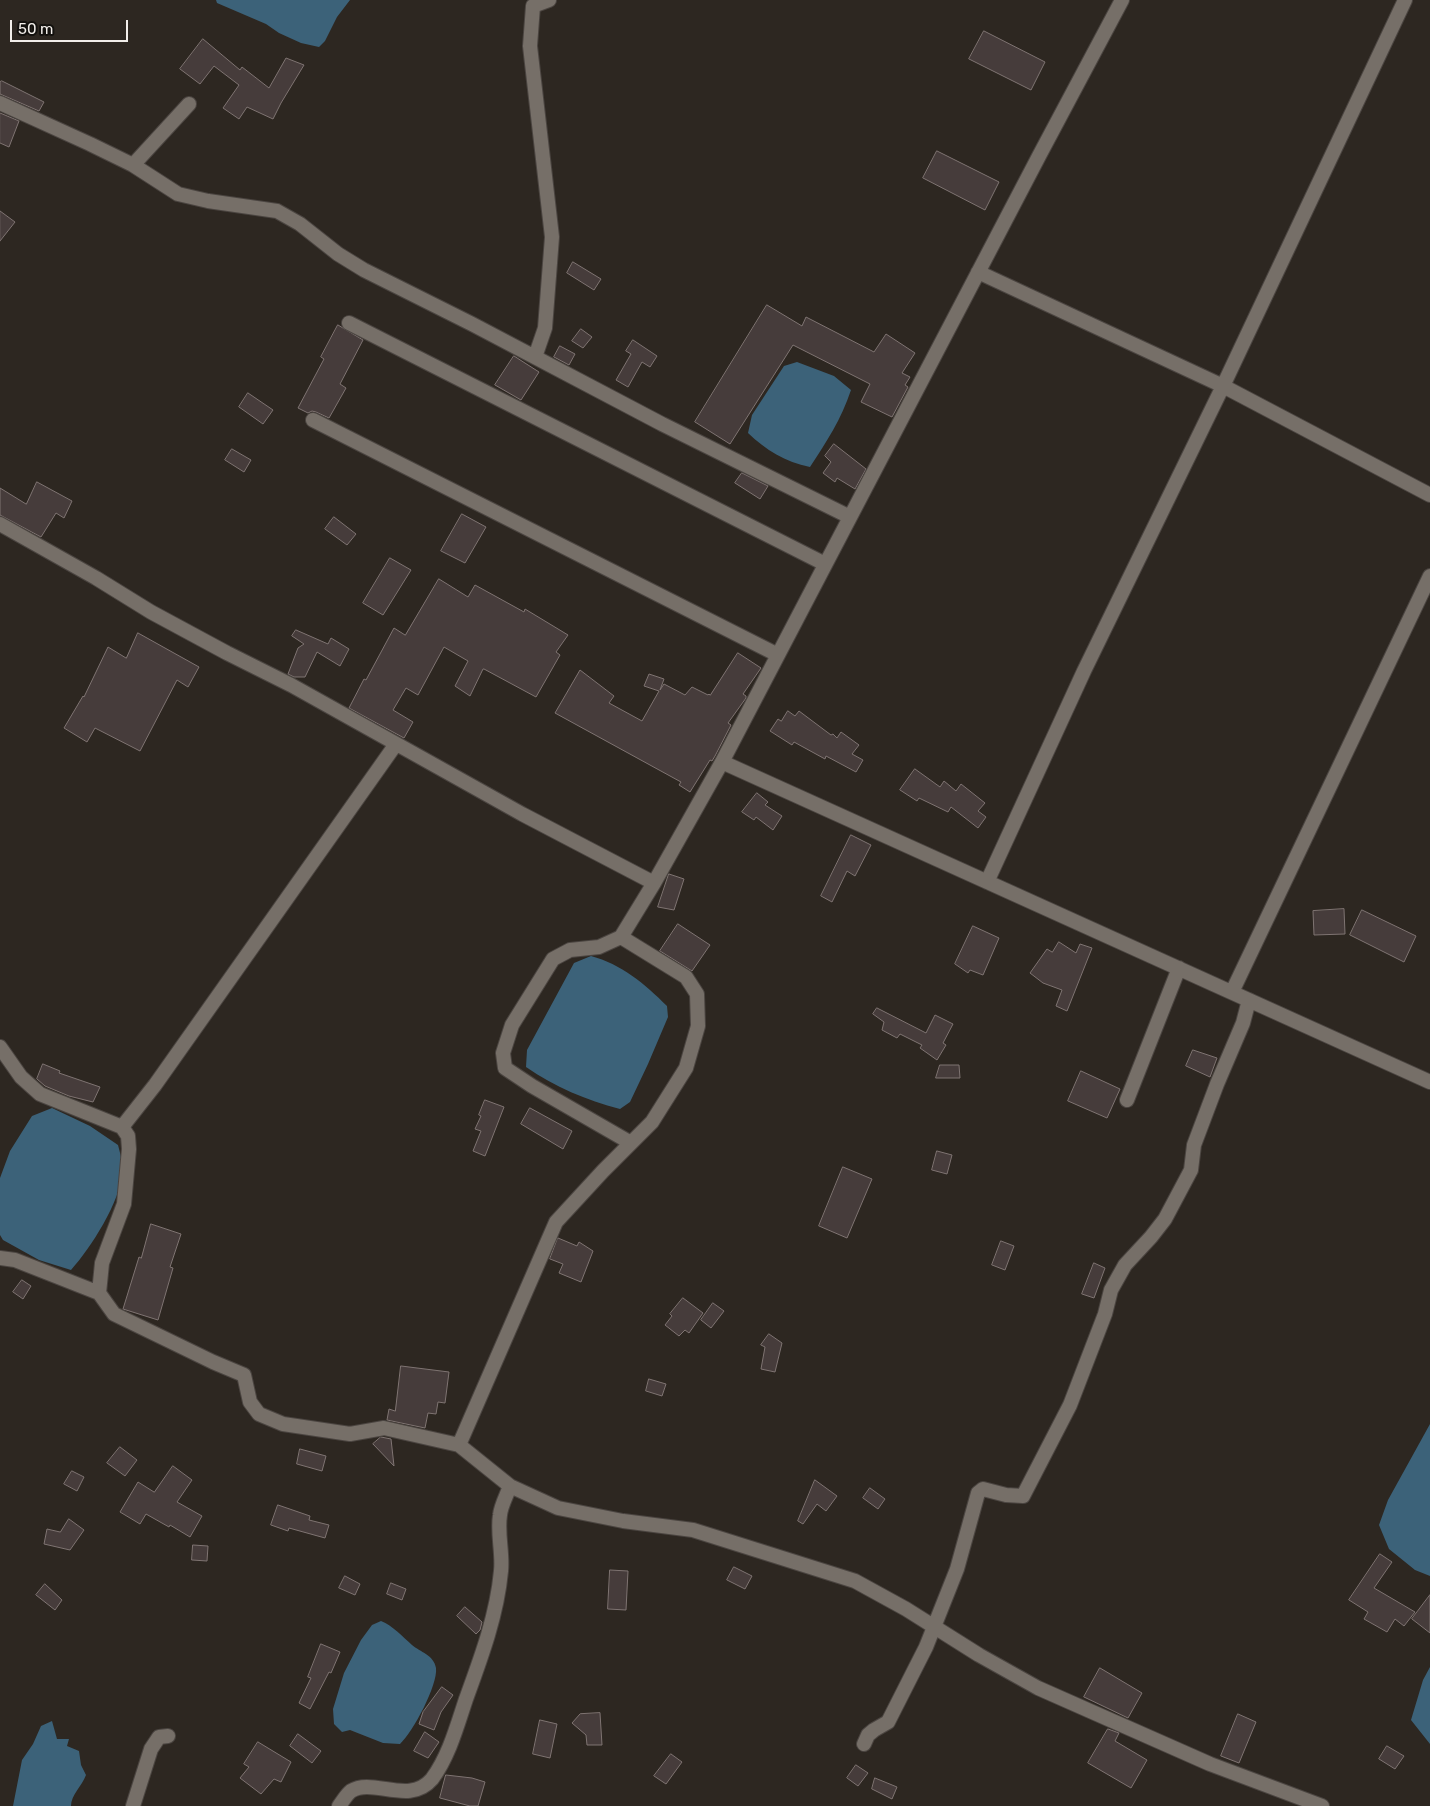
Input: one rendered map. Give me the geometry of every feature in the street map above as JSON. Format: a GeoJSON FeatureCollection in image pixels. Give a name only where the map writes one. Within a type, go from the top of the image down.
{"type":"FeatureCollection","features":[{"type":"Feature","properties":{"kind":"street"},"geometry":{"type":"LineString","coordinates":[[535,357],[546,328],[552,237],[530,46],[532,6],[549,0]]}},
{"type":"Feature","properties":{"kind":"street"},"geometry":{"type":"LineString","coordinates":[[631,1143],[532,1086],[505,1068],[503,1053],[512,1025],[553,960],[570,950],[599,947],[621,937],[654,883],[722,762],[1122,0]]}},
{"type":"Feature","properties":{"kind":"street"},"geometry":{"type":"LineString","coordinates":[[987,882],[1084,672],[1223,386],[1405,0]]}},
{"type":"Feature","properties":{"kind":"street"},"geometry":{"type":"LineString","coordinates":[[0,103],[90,144],[133,166],[178,194],[208,201],[277,210],[300,224],[338,254],[364,270],[662,424],[850,517]]}},
{"type":"Feature","properties":{"kind":"street"},"geometry":{"type":"LineString","coordinates":[[133,166],[189,104]]}},
{"type":"Feature","properties":{"kind":"street"},"geometry":{"type":"LineString","coordinates":[[978,272],[1223,386],[1430,495]]}},
{"type":"Feature","properties":{"kind":"street"},"geometry":{"type":"LineString","coordinates":[[348,323],[825,564]]}},
{"type":"Feature","properties":{"kind":"street"},"geometry":{"type":"LineString","coordinates":[[313,420],[778,655]]}},
{"type":"Feature","properties":{"kind":"street"},"geometry":{"type":"LineString","coordinates":[[0,524],[96,578],[151,612],[291,685],[522,814],[654,883]]}},
{"type":"Feature","properties":{"kind":"street"},"geometry":{"type":"LineString","coordinates":[[1232,992],[1430,576]]}},
{"type":"Feature","properties":{"kind":"street"},"geometry":{"type":"LineString","coordinates":[[122,1127],[155,1085],[396,744]]}},
{"type":"Feature","properties":{"kind":"street"},"geometry":{"type":"LineString","coordinates":[[722,762],[1430,1082]]}},
{"type":"Feature","properties":{"kind":"street"},"geometry":{"type":"LineString","coordinates":[[459,1445],[556,1222],[652,1122],[686,1068],[698,1026],[697,994],[686,978],[621,937]]}},
{"type":"Feature","properties":{"kind":"street"},"geometry":{"type":"LineString","coordinates":[[1127,1100],[1179,968]]}},
{"type":"Feature","properties":{"kind":"street"},"geometry":{"type":"LineString","coordinates":[[864,1744],[874,1730],[888,1722],[926,1647],[957,1569],[978,1493],[983,1489],[1006,1495],[1023,1496],[1070,1405],[1105,1314],[1111,1290],[1125,1265],[1165,1218],[1191,1170],[1194,1144],[1243,1023],[1249,1000]]}},
{"type":"Feature","properties":{"kind":"street"},"geometry":{"type":"LineString","coordinates":[[0,1047],[21,1077],[40,1094],[122,1127],[128,1136],[129,1149],[124,1204],[102,1263],[99,1293]]}},
{"type":"Feature","properties":{"kind":"street"},"geometry":{"type":"LineString","coordinates":[[0,1258],[16,1260],[99,1293],[114,1314],[244,1375],[250,1402],[259,1414],[283,1424],[350,1434],[384,1428],[459,1445],[510,1486],[558,1508],[623,1521],[693,1530],[855,1582],[906,1609],[979,1655],[1038,1688],[1210,1764],[1322,1806]]}},
{"type":"Feature","properties":{"kind":"street"},"geometry":{"type":"LineString","coordinates":[[340,1806],[346,1796],[353,1790],[364,1788],[406,1793],[417,1792],[426,1787],[439,1770],[456,1731],[478,1668],[494,1611],[502,1570],[499,1530],[500,1514],[510,1486]]}},
{"type":"Feature","properties":{"kind":"street"},"geometry":{"type":"LineString","coordinates":[[133,1806],[151,1749],[159,1737],[168,1736]]}},
{"type":"Feature","properties":{"kind":"water"},"geometry":{"type":"Polygon","coordinates":[[[216,0],[350,0],[337,17],[325,41],[319,47],[301,43],[279,33],[266,24],[217,3],[216,0]]]}},
{"type":"Feature","properties":{"kind":"water"},"geometry":{"type":"Polygon","coordinates":[[[797,362],[834,376],[851,390],[838,421],[810,467],[792,462],[776,454],[748,433],[752,415],[784,366],[797,362]]]}},
{"type":"Feature","properties":{"kind":"water"},"geometry":{"type":"Polygon","coordinates":[[[591,956],[612,964],[632,976],[667,1006],[668,1017],[648,1064],[630,1102],[620,1109],[571,1092],[548,1081],[526,1067],[527,1050],[574,963],[591,956]]]}},
{"type":"Feature","properties":{"kind":"water"},"geometry":{"type":"Polygon","coordinates":[[[52,1108],[90,1126],[118,1145],[123,1171],[121,1183],[111,1210],[87,1250],[71,1270],[39,1260],[3,1240],[0,1235],[0,1178],[10,1151],[32,1116],[52,1108]]]}},
{"type":"Feature","properties":{"kind":"water"},"geometry":{"type":"Polygon","coordinates":[[[1430,1424],[1430,1576],[1415,1570],[1389,1549],[1379,1525],[1388,1500],[1430,1424]]]}},
{"type":"Feature","properties":{"kind":"water"},"geometry":{"type":"Polygon","coordinates":[[[381,1621],[430,1657],[436,1668],[436,1676],[424,1708],[400,1744],[383,1743],[350,1730],[342,1732],[334,1724],[333,1709],[344,1673],[361,1640],[372,1625],[381,1621]]]}},
{"type":"Feature","properties":{"kind":"water"},"geometry":{"type":"Polygon","coordinates":[[[1430,1667],[1430,1744],[1411,1720],[1423,1680],[1430,1667]]]}},
{"type":"Feature","properties":{"kind":"water"},"geometry":{"type":"Polygon","coordinates":[[[52,1721],[57,1739],[69,1739],[67,1746],[79,1751],[81,1765],[86,1775],[71,1802],[71,1806],[13,1806],[22,1760],[33,1744],[41,1726],[52,1721]]]}},
{"type":"Feature","properties":{"kind":"building"},"geometry":{"type":"Polygon","coordinates":[[[984,31],[1045,62],[1031,90],[969,59],[984,31]]]}},
{"type":"Feature","properties":{"kind":"building"},"geometry":{"type":"Polygon","coordinates":[[[203,39],[240,70],[242,67],[269,88],[286,58],[304,65],[273,119],[247,107],[239,119],[223,108],[239,85],[214,66],[200,84],[180,69],[203,39]]]}},
{"type":"Feature","properties":{"kind":"building"},"geometry":{"type":"Polygon","coordinates":[[[2,81],[44,102],[39,111],[0,94],[0,82],[2,81]]]}},
{"type":"Feature","properties":{"kind":"building"},"geometry":{"type":"Polygon","coordinates":[[[0,113],[19,121],[9,147],[0,143],[0,113]]]}},
{"type":"Feature","properties":{"kind":"building"},"geometry":{"type":"Polygon","coordinates":[[[937,151],[999,182],[985,210],[923,178],[937,151]]]}},
{"type":"Feature","properties":{"kind":"building"},"geometry":{"type":"Polygon","coordinates":[[[0,211],[15,222],[0,241],[0,211]]]}},
{"type":"Feature","properties":{"kind":"building"},"geometry":{"type":"Polygon","coordinates":[[[573,262],[601,279],[594,290],[567,273],[573,262]]]}},
{"type":"Feature","properties":{"kind":"building"},"geometry":{"type":"Polygon","coordinates":[[[767,305],[802,326],[806,317],[874,352],[886,334],[915,353],[902,373],[910,377],[905,385],[908,387],[892,417],[861,402],[870,384],[793,345],[730,444],[695,422],[767,305]]]}},
{"type":"Feature","properties":{"kind":"building"},"geometry":{"type":"Polygon","coordinates":[[[338,325],[363,340],[340,384],[346,388],[329,418],[316,412],[308,413],[298,408],[324,359],[321,357],[338,325]]]}},
{"type":"Feature","properties":{"kind":"building"},"geometry":{"type":"Polygon","coordinates":[[[581,329],[592,337],[583,348],[572,341],[581,329]]]}},
{"type":"Feature","properties":{"kind":"building"},"geometry":{"type":"Polygon","coordinates":[[[633,340],[657,356],[650,367],[642,362],[628,387],[616,380],[631,354],[626,351],[633,340]]]}},
{"type":"Feature","properties":{"kind":"building"},"geometry":{"type":"Polygon","coordinates":[[[560,346],[575,354],[569,365],[554,357],[560,346]]]}},
{"type":"Feature","properties":{"kind":"building"},"geometry":{"type":"Polygon","coordinates":[[[514,356],[539,372],[521,400],[495,385],[514,356]]]}},
{"type":"Feature","properties":{"kind":"building"},"geometry":{"type":"Polygon","coordinates":[[[248,393],[273,410],[263,424],[239,407],[248,393]]]}},
{"type":"Feature","properties":{"kind":"building"},"geometry":{"type":"Polygon","coordinates":[[[834,444],[866,469],[855,489],[837,478],[835,482],[823,473],[831,462],[825,456],[834,444]]]}},
{"type":"Feature","properties":{"kind":"building"},"geometry":{"type":"Polygon","coordinates":[[[232,449],[251,460],[244,472],[225,460],[232,449]]]}},
{"type":"Feature","properties":{"kind":"building"},"geometry":{"type":"Polygon","coordinates":[[[742,473],[768,486],[760,499],[735,483],[742,473]]]}},
{"type":"Feature","properties":{"kind":"building"},"geometry":{"type":"Polygon","coordinates":[[[37,482],[72,501],[64,518],[56,513],[41,537],[0,515],[0,488],[26,504],[37,482]]]}},
{"type":"Feature","properties":{"kind":"building"},"geometry":{"type":"Polygon","coordinates":[[[462,514],[486,527],[465,563],[441,551],[462,514]]]}},
{"type":"Feature","properties":{"kind":"building"},"geometry":{"type":"Polygon","coordinates":[[[334,517],[356,534],[347,545],[325,529],[334,517]]]}},
{"type":"Feature","properties":{"kind":"building"},"geometry":{"type":"Polygon","coordinates":[[[390,558],[411,570],[383,615],[363,603],[390,558]]]}},
{"type":"Feature","properties":{"kind":"building"},"geometry":{"type":"Polygon","coordinates":[[[439,579],[468,597],[475,585],[524,612],[525,609],[568,635],[556,652],[560,655],[536,697],[484,669],[470,696],[455,686],[468,661],[444,647],[418,695],[406,688],[393,710],[413,722],[404,738],[349,708],[394,628],[405,635],[439,579]]]}},
{"type":"Feature","properties":{"kind":"building"},"geometry":{"type":"Polygon","coordinates":[[[296,630],[328,644],[331,638],[349,649],[340,666],[317,652],[305,677],[294,677],[288,674],[298,648],[304,644],[292,636],[296,630]]]}},
{"type":"Feature","properties":{"kind":"building"},"geometry":{"type":"Polygon","coordinates":[[[138,633],[199,667],[188,687],[177,680],[140,751],[95,728],[87,742],[64,728],[84,697],[108,647],[126,658],[138,633]]]}},
{"type":"Feature","properties":{"kind":"building"},"geometry":{"type":"Polygon","coordinates":[[[738,653],[761,668],[743,694],[746,698],[728,723],[731,725],[715,756],[712,761],[710,760],[690,792],[679,785],[681,782],[555,713],[580,670],[614,696],[609,703],[642,721],[659,691],[644,686],[649,674],[664,679],[660,690],[664,684],[685,695],[692,687],[710,695],[738,653]]]}},
{"type":"Feature","properties":{"kind":"building"},"geometry":{"type":"Polygon","coordinates":[[[788,711],[795,716],[799,711],[831,735],[833,734],[837,738],[841,732],[859,745],[852,754],[863,760],[856,772],[826,756],[825,759],[794,742],[792,745],[770,731],[778,719],[781,721],[788,711]]]}},
{"type":"Feature","properties":{"kind":"building"},"geometry":{"type":"Polygon","coordinates":[[[915,769],[940,787],[944,781],[956,791],[961,784],[985,803],[978,811],[986,817],[978,828],[951,807],[948,812],[919,798],[917,801],[900,790],[915,769]]]}},
{"type":"Feature","properties":{"kind":"building"},"geometry":{"type":"Polygon","coordinates":[[[757,793],[768,802],[765,805],[782,816],[773,830],[756,817],[754,820],[742,812],[757,793]]]}},
{"type":"Feature","properties":{"kind":"building"},"geometry":{"type":"Polygon","coordinates":[[[851,835],[871,845],[855,876],[847,871],[832,902],[821,896],[851,835]]]}},
{"type":"Feature","properties":{"kind":"building"},"geometry":{"type":"Polygon","coordinates":[[[669,874],[684,879],[674,910],[658,907],[669,874]]]}},
{"type":"Feature","properties":{"kind":"building"},"geometry":{"type":"Polygon","coordinates":[[[1344,909],[1345,934],[1314,935],[1313,911],[1344,909]]]}},
{"type":"Feature","properties":{"kind":"building"},"geometry":{"type":"Polygon","coordinates":[[[1362,910],[1416,936],[1404,962],[1350,935],[1362,910]]]}},
{"type":"Feature","properties":{"kind":"building"},"geometry":{"type":"Polygon","coordinates":[[[678,924],[710,945],[692,971],[660,951],[678,924]]]}},
{"type":"Feature","properties":{"kind":"building"},"geometry":{"type":"Polygon","coordinates":[[[973,926],[999,938],[983,975],[970,970],[968,973],[955,964],[973,926]]]}},
{"type":"Feature","properties":{"kind":"building"},"geometry":{"type":"Polygon","coordinates":[[[1059,942],[1076,953],[1080,944],[1092,948],[1067,1011],[1056,1006],[1062,990],[1043,983],[1030,973],[1047,949],[1052,952],[1059,942]]]}},
{"type":"Feature","properties":{"kind":"building"},"geometry":{"type":"Polygon","coordinates":[[[877,1008],[926,1033],[935,1015],[953,1024],[943,1043],[946,1045],[937,1060],[920,1048],[922,1045],[900,1034],[897,1038],[882,1030],[884,1022],[873,1014],[877,1008]]]}},
{"type":"Feature","properties":{"kind":"building"},"geometry":{"type":"Polygon","coordinates":[[[1193,1050],[1217,1058],[1210,1077],[1186,1066],[1193,1050]]]}},
{"type":"Feature","properties":{"kind":"building"},"geometry":{"type":"Polygon","coordinates":[[[43,1064],[60,1071],[59,1073],[100,1087],[93,1102],[69,1096],[45,1086],[37,1079],[43,1064]]]}},
{"type":"Feature","properties":{"kind":"building"},"geometry":{"type":"Polygon","coordinates":[[[940,1065],[959,1065],[960,1078],[936,1078],[940,1065]]]}},
{"type":"Feature","properties":{"kind":"building"},"geometry":{"type":"Polygon","coordinates":[[[1081,1071],[1120,1089],[1107,1118],[1068,1101],[1081,1071]]]}},
{"type":"Feature","properties":{"kind":"building"},"geometry":{"type":"Polygon","coordinates":[[[485,1100],[504,1107],[485,1156],[473,1151],[481,1131],[475,1129],[485,1100]]]}},
{"type":"Feature","properties":{"kind":"building"},"geometry":{"type":"Polygon","coordinates":[[[530,1108],[572,1131],[563,1149],[521,1124],[530,1108]]]}},
{"type":"Feature","properties":{"kind":"building"},"geometry":{"type":"Polygon","coordinates":[[[937,1151],[952,1155],[947,1174],[932,1170],[937,1151]]]}},
{"type":"Feature","properties":{"kind":"building"},"geometry":{"type":"Polygon","coordinates":[[[843,1167],[872,1179],[847,1238],[819,1226],[843,1167]]]}},
{"type":"Feature","properties":{"kind":"building"},"geometry":{"type":"Polygon","coordinates":[[[151,1224],[181,1234],[170,1267],[173,1268],[158,1320],[123,1309],[151,1224]]]}},
{"type":"Feature","properties":{"kind":"building"},"geometry":{"type":"Polygon","coordinates":[[[558,1238],[577,1246],[579,1242],[593,1251],[581,1282],[559,1273],[563,1264],[550,1259],[558,1238]]]}},
{"type":"Feature","properties":{"kind":"building"},"geometry":{"type":"Polygon","coordinates":[[[1001,1241],[1014,1246],[1005,1270],[992,1265],[1001,1241]]]}},
{"type":"Feature","properties":{"kind":"building"},"geometry":{"type":"Polygon","coordinates":[[[1094,1263],[1105,1268],[1094,1298],[1082,1294],[1094,1263]]]}},
{"type":"Feature","properties":{"kind":"building"},"geometry":{"type":"Polygon","coordinates":[[[22,1280],[31,1286],[23,1299],[13,1292],[22,1280]]]}},
{"type":"Feature","properties":{"kind":"building"},"geometry":{"type":"Polygon","coordinates":[[[683,1298],[703,1313],[689,1333],[685,1330],[679,1336],[665,1325],[672,1316],[670,1314],[683,1298]]]}},
{"type":"Feature","properties":{"kind":"building"},"geometry":{"type":"Polygon","coordinates":[[[713,1303],[724,1311],[711,1328],[701,1320],[713,1303]]]}},
{"type":"Feature","properties":{"kind":"building"},"geometry":{"type":"Polygon","coordinates":[[[769,1334],[782,1343],[775,1372],[761,1369],[765,1347],[761,1345],[769,1334]]]}},
{"type":"Feature","properties":{"kind":"building"},"geometry":{"type":"Polygon","coordinates":[[[401,1366],[449,1372],[445,1403],[438,1402],[436,1414],[428,1413],[425,1428],[387,1420],[389,1409],[395,1411],[401,1366]]]}},
{"type":"Feature","properties":{"kind":"building"},"geometry":{"type":"Polygon","coordinates":[[[649,1379],[666,1384],[662,1396],[646,1391],[649,1379]]]}},
{"type":"Feature","properties":{"kind":"building"},"geometry":{"type":"Polygon","coordinates":[[[381,1437],[391,1439],[394,1466],[373,1444],[381,1437]]]}},
{"type":"Feature","properties":{"kind":"building"},"geometry":{"type":"Polygon","coordinates":[[[120,1447],[137,1460],[125,1476],[107,1463],[120,1447]]]}},
{"type":"Feature","properties":{"kind":"building"},"geometry":{"type":"Polygon","coordinates":[[[300,1449],[326,1456],[322,1471],[297,1464],[300,1449]]]}},
{"type":"Feature","properties":{"kind":"building"},"geometry":{"type":"Polygon","coordinates":[[[173,1466],[192,1480],[177,1502],[202,1516],[190,1537],[146,1514],[140,1524],[120,1512],[138,1482],[154,1492],[173,1466]]]}},
{"type":"Feature","properties":{"kind":"building"},"geometry":{"type":"Polygon","coordinates":[[[72,1471],[84,1477],[77,1491],[64,1484],[72,1471]]]}},
{"type":"Feature","properties":{"kind":"building"},"geometry":{"type":"Polygon","coordinates":[[[815,1480],[837,1496],[826,1511],[817,1504],[803,1524],[798,1521],[815,1480]]]}},
{"type":"Feature","properties":{"kind":"building"},"geometry":{"type":"Polygon","coordinates":[[[870,1488],[885,1499],[878,1509],[863,1498],[870,1488]]]}},
{"type":"Feature","properties":{"kind":"building"},"geometry":{"type":"Polygon","coordinates":[[[278,1505],[310,1516],[309,1520],[329,1525],[325,1538],[289,1528],[288,1531],[271,1525],[278,1505]]]}},
{"type":"Feature","properties":{"kind":"building"},"geometry":{"type":"Polygon","coordinates":[[[69,1519],[84,1530],[70,1550],[44,1544],[47,1529],[60,1532],[69,1519]]]}},
{"type":"Feature","properties":{"kind":"building"},"geometry":{"type":"Polygon","coordinates":[[[193,1545],[208,1546],[207,1561],[192,1560],[193,1545]]]}},
{"type":"Feature","properties":{"kind":"building"},"geometry":{"type":"Polygon","coordinates":[[[1380,1554],[1392,1562],[1374,1588],[1415,1612],[1404,1626],[1395,1619],[1387,1632],[1364,1619],[1368,1612],[1349,1600],[1380,1554]]]}},
{"type":"Feature","properties":{"kind":"building"},"geometry":{"type":"Polygon","coordinates":[[[734,1567],[752,1576],[745,1589],[727,1580],[734,1567]]]}},
{"type":"Feature","properties":{"kind":"building"},"geometry":{"type":"Polygon","coordinates":[[[610,1570],[628,1571],[626,1610],[608,1609],[610,1570]]]}},
{"type":"Feature","properties":{"kind":"building"},"geometry":{"type":"Polygon","coordinates":[[[345,1576],[360,1584],[355,1595],[339,1588],[345,1576]]]}},
{"type":"Feature","properties":{"kind":"building"},"geometry":{"type":"Polygon","coordinates":[[[391,1583],[406,1589],[402,1600],[387,1594],[391,1583]]]}},
{"type":"Feature","properties":{"kind":"building"},"geometry":{"type":"Polygon","coordinates":[[[45,1584],[62,1600],[55,1610],[36,1595],[45,1584]]]}},
{"type":"Feature","properties":{"kind":"building"},"geometry":{"type":"Polygon","coordinates":[[[1430,1595],[1430,1633],[1412,1619],[1430,1595]]]}},
{"type":"Feature","properties":{"kind":"building"},"geometry":{"type":"Polygon","coordinates":[[[465,1607],[482,1622],[480,1630],[476,1634],[457,1616],[465,1607]]]}},
{"type":"Feature","properties":{"kind":"building"},"geometry":{"type":"Polygon","coordinates":[[[321,1644],[340,1652],[331,1673],[329,1672],[310,1709],[299,1703],[311,1678],[308,1677],[321,1644]]]}},
{"type":"Feature","properties":{"kind":"building"},"geometry":{"type":"Polygon","coordinates":[[[1100,1668],[1142,1693],[1128,1718],[1084,1697],[1100,1668]]]}},
{"type":"Feature","properties":{"kind":"building"},"geometry":{"type":"Polygon","coordinates":[[[442,1687],[453,1695],[441,1712],[434,1730],[419,1724],[423,1712],[442,1687]]]}},
{"type":"Feature","properties":{"kind":"building"},"geometry":{"type":"Polygon","coordinates":[[[600,1713],[602,1745],[587,1745],[586,1735],[572,1723],[580,1714],[600,1713]]]}},
{"type":"Feature","properties":{"kind":"building"},"geometry":{"type":"Polygon","coordinates":[[[1238,1714],[1256,1722],[1239,1763],[1221,1756],[1238,1714]]]}},
{"type":"Feature","properties":{"kind":"building"},"geometry":{"type":"Polygon","coordinates":[[[540,1720],[557,1724],[550,1758],[533,1754],[540,1720]]]}},
{"type":"Feature","properties":{"kind":"building"},"geometry":{"type":"Polygon","coordinates":[[[1108,1729],[1119,1733],[1115,1741],[1147,1760],[1131,1788],[1088,1763],[1108,1729]]]}},
{"type":"Feature","properties":{"kind":"building"},"geometry":{"type":"Polygon","coordinates":[[[425,1732],[439,1742],[428,1758],[414,1751],[425,1732]]]}},
{"type":"Feature","properties":{"kind":"building"},"geometry":{"type":"Polygon","coordinates":[[[298,1734],[321,1751],[312,1763],[290,1746],[298,1734]]]}},
{"type":"Feature","properties":{"kind":"building"},"geometry":{"type":"Polygon","coordinates":[[[258,1742],[291,1762],[281,1782],[274,1779],[261,1794],[240,1778],[249,1767],[244,1764],[258,1742]]]}},
{"type":"Feature","properties":{"kind":"building"},"geometry":{"type":"Polygon","coordinates":[[[1387,1746],[1404,1756],[1395,1769],[1379,1759],[1387,1746]]]}},
{"type":"Feature","properties":{"kind":"building"},"geometry":{"type":"Polygon","coordinates":[[[671,1754],[682,1762],[666,1784],[654,1776],[671,1754]]]}},
{"type":"Feature","properties":{"kind":"building"},"geometry":{"type":"Polygon","coordinates":[[[856,1765],[868,1773],[858,1786],[847,1778],[856,1765]]]}},
{"type":"Feature","properties":{"kind":"building"},"geometry":{"type":"Polygon","coordinates":[[[446,1775],[472,1778],[485,1782],[478,1806],[470,1806],[440,1798],[446,1775]]]}},
{"type":"Feature","properties":{"kind":"building"},"geometry":{"type":"Polygon","coordinates":[[[875,1778],[897,1787],[892,1799],[872,1789],[875,1778]]]}}]}
